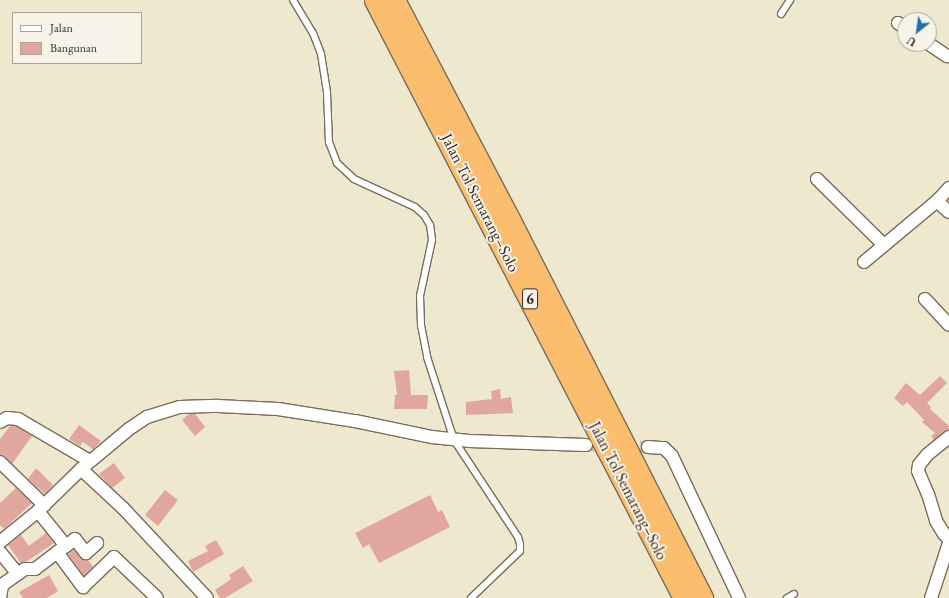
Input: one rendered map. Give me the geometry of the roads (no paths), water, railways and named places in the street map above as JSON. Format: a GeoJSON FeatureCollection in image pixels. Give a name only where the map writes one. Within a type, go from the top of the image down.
{"type":"FeatureCollection","features":[{"type":"Feature","properties":{"kind":"highway","name":"Jalan Tol Semarang–Solo"},"geometry":{"type":"LineString","coordinates":[[375,0],[684,598]]}},
{"type":"Feature","properties":{"kind":"highway","name":"Jalan Tol Semarang–Solo"},"geometry":{"type":"LineString","coordinates":[[394,0],[507,215],[702,598]]}},
{"type":"Feature","properties":{"kind":"street"},"geometry":{"type":"LineString","coordinates":[[937,50],[948,58]]}},
{"type":"Feature","properties":{"kind":"street"},"geometry":{"type":"LineString","coordinates":[[817,179],[884,245]]}},
{"type":"Feature","properties":{"kind":"street"},"geometry":{"type":"LineString","coordinates":[[864,262],[937,201],[949,188]]}},
{"type":"Feature","properties":{"kind":"street"},"geometry":{"type":"LineString","coordinates":[[937,201],[949,212]]}},
{"type":"Feature","properties":{"kind":"street"},"geometry":{"type":"LineString","coordinates":[[925,299],[948,322]]}},
{"type":"Feature","properties":{"kind":"street"},"geometry":{"type":"LineString","coordinates":[[0,542],[41,508],[85,465],[129,428],[147,417],[180,407],[218,406],[278,409],[454,440],[586,445]]}},
{"type":"Feature","properties":{"kind":"street"},"geometry":{"type":"LineString","coordinates":[[0,422],[8,418],[18,419],[85,465],[201,596]]}},
{"type":"Feature","properties":{"kind":"street"},"geometry":{"type":"LineString","coordinates":[[931,598],[948,546],[944,534],[936,521],[928,494],[918,471],[919,465],[927,455],[949,437]]}},
{"type":"Feature","properties":{"kind":"street"},"geometry":{"type":"LineString","coordinates":[[648,447],[664,448],[672,456],[739,598]]}},
{"type":"Feature","properties":{"kind":"street"},"geometry":{"type":"LineString","coordinates":[[0,462],[41,508],[83,587],[114,557],[157,598]]}},
{"type":"Feature","properties":{"kind":"street"},"geometry":{"type":"LineString","coordinates":[[0,598],[2,585],[25,569],[35,569],[75,539],[86,553],[97,543]]}},
{"type":"Feature","properties":{"kind":"street"},"geometry":{"type":"LineString","coordinates":[[0,552],[18,574]]}},
{"type":"Feature","properties":{"kind":"lane"},"geometry":{"type":"LineString","coordinates":[[293,0],[313,33],[321,54],[327,93],[329,142],[337,163],[354,179],[415,207],[424,215],[430,225],[432,240],[420,296],[421,325],[427,358],[454,440],[518,537],[520,544],[520,551],[471,598]]}},
{"type":"Feature","properties":{"kind":"lane"},"geometry":{"type":"LineString","coordinates":[[781,14],[790,0]]}},
{"type":"Feature","properties":{"kind":"lane"},"geometry":{"type":"LineString","coordinates":[[787,598],[794,594]]}},
{"type":"Feature","properties":{"kind":"tunnel"},"geometry":{"type":"LineString","coordinates":[[586,445],[648,447]]}}]}
